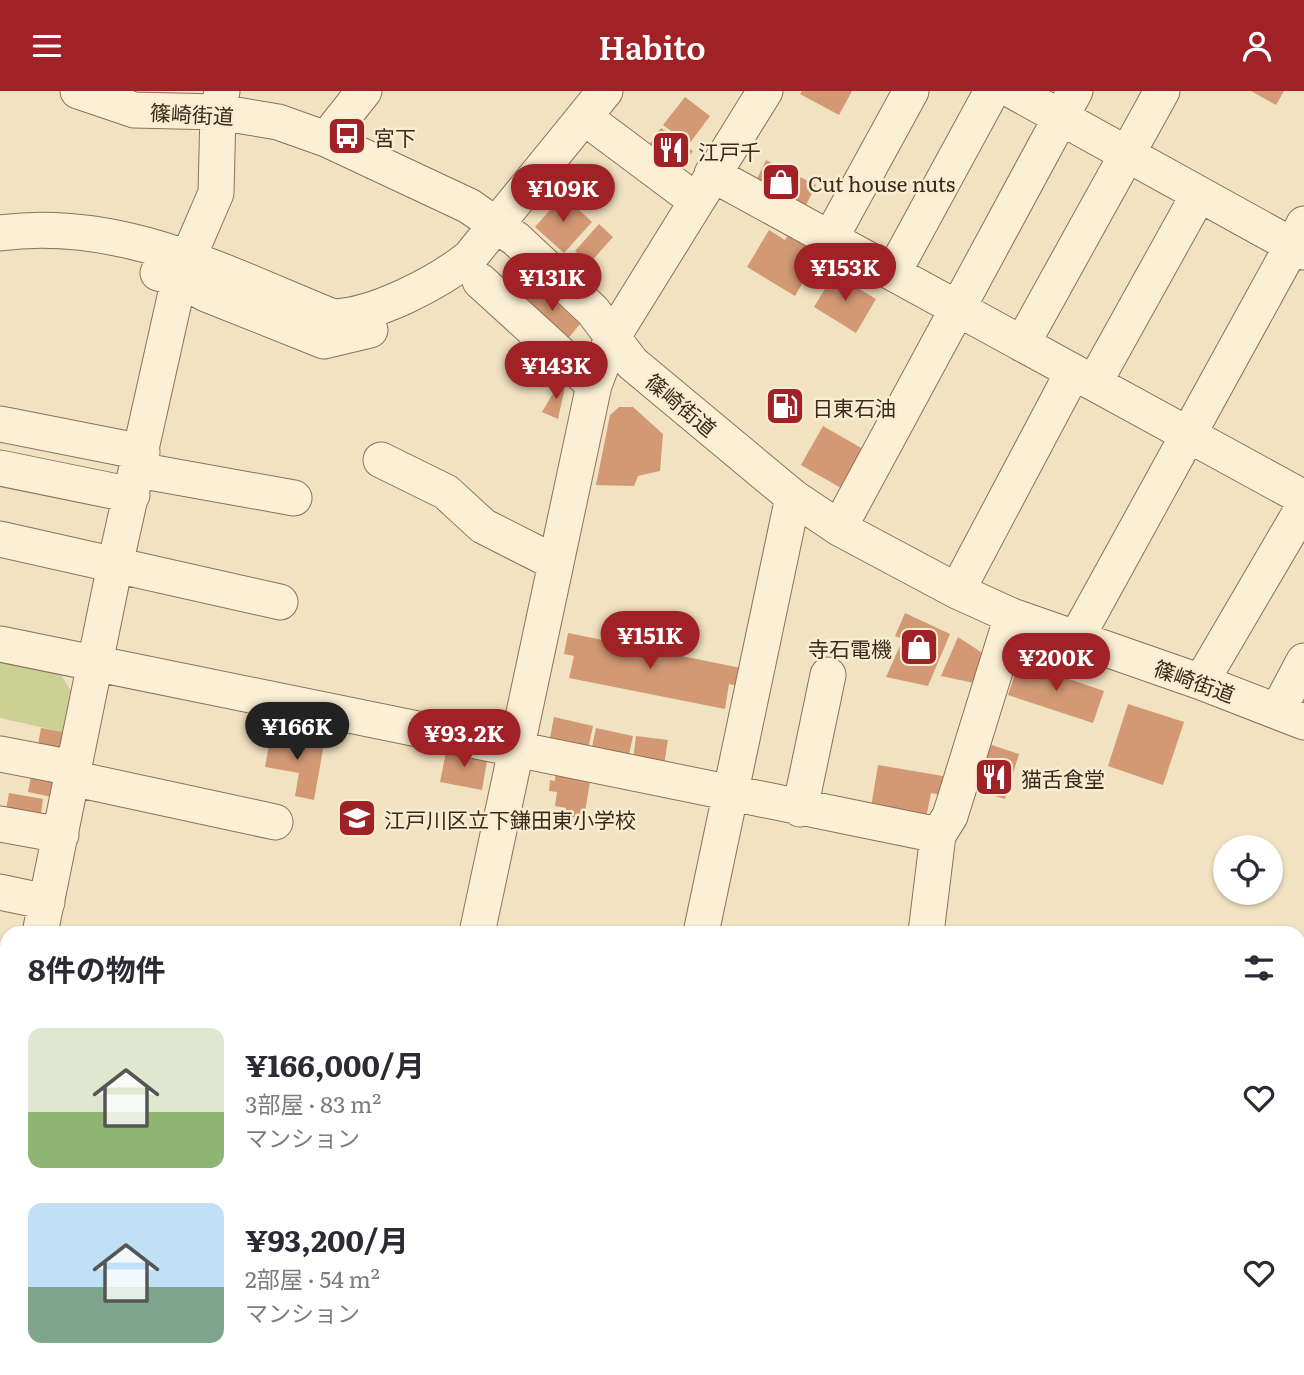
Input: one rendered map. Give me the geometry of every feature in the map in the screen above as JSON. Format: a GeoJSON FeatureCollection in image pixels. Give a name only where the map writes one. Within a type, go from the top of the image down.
{"type":"FeatureCollection","features":[{"type":"Feature","properties":{"kind":"street","name":"篠崎街道"},"geometry":{"type":"LineString","coordinates":[[78,91],[134,110],[220,102],[326,139],[469,206],[505,232],[593,311],[632,363],[793,497],[839,528],[957,591],[1012,616],[1077,637],[1291,716]]}},
{"type":"Feature","properties":{"kind":"street"},"geometry":{"type":"LineString","coordinates":[[326,139],[364,91]]}},
{"type":"Feature","properties":{"kind":"street"},"geometry":{"type":"LineString","coordinates":[[478,926],[594,385],[612,338],[703,187],[765,91]]}},
{"type":"Feature","properties":{"kind":"street"},"geometry":{"type":"LineString","coordinates":[[830,239],[911,91]]}},
{"type":"Feature","properties":{"kind":"street"},"geometry":{"type":"LineString","coordinates":[[893,273],[992,91]]}},
{"type":"Feature","properties":{"kind":"street"},"geometry":{"type":"LineString","coordinates":[[1013,91],[1068,104],[1127,155],[1199,194],[1300,240],[1188,435],[1077,637]]}},
{"type":"Feature","properties":{"kind":"street"},"geometry":{"type":"LineString","coordinates":[[1022,344],[1162,91]]}},
{"type":"Feature","properties":{"kind":"street"},"geometry":{"type":"LineString","coordinates":[[0,892],[44,918],[115,565],[185,268],[216,193],[220,102]]}},
{"type":"Feature","properties":{"kind":"street"},"geometry":{"type":"LineString","coordinates":[[0,253],[75,252],[185,268],[206,294],[324,341],[367,331],[480,281],[505,232],[594,104],[703,187],[830,239],[1304,498]]}},
{"type":"Feature","properties":{"kind":"street"},"geometry":{"type":"LineString","coordinates":[[839,528],[1068,104]]}},
{"type":"Feature","properties":{"kind":"street"},"geometry":{"type":"LineString","coordinates":[[957,591],[1083,378],[1199,194]]}},
{"type":"Feature","properties":{"kind":"street"},"geometry":{"type":"LineString","coordinates":[[0,233],[48,228],[82,231],[332,317],[349,317],[370,310],[452,271],[505,232]]}},
{"type":"Feature","properties":{"kind":"street"},"geometry":{"type":"LineString","coordinates":[[480,281],[594,385]]}},
{"type":"Feature","properties":{"kind":"street"},"geometry":{"type":"LineString","coordinates":[[0,424],[137,472]]}},
{"type":"Feature","properties":{"kind":"street"},"geometry":{"type":"LineString","coordinates":[[381,460],[446,492],[483,526],[556,563]]}},
{"type":"Feature","properties":{"kind":"street"},"geometry":{"type":"LineString","coordinates":[[0,468],[137,472],[294,498]]}},
{"type":"Feature","properties":{"kind":"street"},"geometry":{"type":"LineString","coordinates":[[702,926],[793,497]]}},
{"type":"Feature","properties":{"kind":"street"},"geometry":{"type":"LineString","coordinates":[[1201,682],[1304,506]]}},
{"type":"Feature","properties":{"kind":"street"},"geometry":{"type":"LineString","coordinates":[[0,539],[280,602]]}},
{"type":"Feature","properties":{"kind":"street"},"geometry":{"type":"LineString","coordinates":[[927,926],[938,835],[950,816],[1012,616]]}},
{"type":"Feature","properties":{"kind":"street"},"geometry":{"type":"LineString","coordinates":[[0,644],[729,795],[938,835]]}},
{"type":"Feature","properties":{"kind":"street"},"geometry":{"type":"LineString","coordinates":[[1291,716],[1304,661]]}},
{"type":"Feature","properties":{"kind":"street"},"geometry":{"type":"LineString","coordinates":[[800,809],[828,675]]}},
{"type":"Feature","properties":{"kind":"street"},"geometry":{"type":"LineString","coordinates":[[0,754],[275,823]]}},
{"type":"Feature","properties":{"kind":"street"},"geometry":{"type":"LineString","coordinates":[[0,824],[61,835]]}},
{"type":"Feature","properties":{"kind":"green space"},"geometry":{"type":"Polygon","coordinates":[[[0,658],[58,670],[73,694],[63,732],[0,718],[0,658]]]}},
{"type":"Feature","properties":{"kind":"building"},"geometry":{"type":"Polygon","coordinates":[[[802,91],[852,91],[839,115],[800,94],[802,91]]]}},
{"type":"Feature","properties":{"kind":"building"},"geometry":{"type":"Polygon","coordinates":[[[1251,91],[1284,91],[1276,105],[1251,91]]]}},
{"type":"Feature","properties":{"kind":"building"},"geometry":{"type":"Polygon","coordinates":[[[685,97],[710,116],[689,144],[663,125],[685,97]]]}},
{"type":"Feature","properties":{"kind":"building"},"geometry":{"type":"Polygon","coordinates":[[[661,128],[693,151],[680,168],[646,149],[661,128]]]}},
{"type":"Feature","properties":{"kind":"building"},"geometry":{"type":"Polygon","coordinates":[[[766,160],[816,185],[805,207],[788,198],[792,190],[773,181],[770,188],[756,181],[766,160]]]}},
{"type":"Feature","properties":{"kind":"building"},"geometry":{"type":"Polygon","coordinates":[[[563,195],[592,222],[564,253],[535,227],[563,195]]]}},
{"type":"Feature","properties":{"kind":"building"},"geometry":{"type":"Polygon","coordinates":[[[599,224],[613,237],[589,264],[575,251],[599,224]]]}},
{"type":"Feature","properties":{"kind":"building"},"geometry":{"type":"Polygon","coordinates":[[[792,229],[823,248],[795,296],[747,267],[769,230],[785,240],[792,229]]]}},
{"type":"Feature","properties":{"kind":"building"},"geometry":{"type":"Polygon","coordinates":[[[834,274],[876,299],[856,333],[814,307],[834,274]]]}},
{"type":"Feature","properties":{"kind":"building"},"geometry":{"type":"Polygon","coordinates":[[[537,285],[580,324],[566,341],[523,301],[537,285]]]}},
{"type":"Feature","properties":{"kind":"building"},"geometry":{"type":"Polygon","coordinates":[[[561,380],[566,382],[558,419],[542,412],[561,380]]]}},
{"type":"Feature","properties":{"kind":"building"},"geometry":{"type":"Polygon","coordinates":[[[619,407],[633,407],[663,434],[660,471],[638,476],[634,486],[596,485],[610,415],[619,407]]]}},
{"type":"Feature","properties":{"kind":"building"},"geometry":{"type":"Polygon","coordinates":[[[823,426],[863,449],[841,488],[801,465],[823,426]]]}},
{"type":"Feature","properties":{"kind":"building"},"geometry":{"type":"Polygon","coordinates":[[[905,613],[950,634],[928,686],[886,677],[903,639],[895,636],[905,613]]]}},
{"type":"Feature","properties":{"kind":"building"},"geometry":{"type":"Polygon","coordinates":[[[568,633],[741,668],[738,686],[729,684],[725,709],[569,678],[574,656],[564,654],[568,633]]]}},
{"type":"Feature","properties":{"kind":"building"},"geometry":{"type":"Polygon","coordinates":[[[958,637],[984,654],[974,683],[941,676],[958,637]]]}},
{"type":"Feature","properties":{"kind":"building"},"geometry":{"type":"Polygon","coordinates":[[[1019,662],[1104,691],[1093,723],[1008,695],[1019,662]]]}},
{"type":"Feature","properties":{"kind":"building"},"geometry":{"type":"Polygon","coordinates":[[[1128,704],[1184,722],[1163,785],[1108,766],[1128,704]]]}},
{"type":"Feature","properties":{"kind":"building"},"geometry":{"type":"Polygon","coordinates":[[[554,717],[593,726],[586,758],[562,741],[550,738],[554,717]]]}},
{"type":"Feature","properties":{"kind":"building"},"geometry":{"type":"Polygon","coordinates":[[[41,728],[69,733],[66,755],[37,750],[41,728]]]}},
{"type":"Feature","properties":{"kind":"building"},"geometry":{"type":"Polygon","coordinates":[[[596,728],[633,736],[627,764],[590,756],[596,728]]]}},
{"type":"Feature","properties":{"kind":"building"},"geometry":{"type":"Polygon","coordinates":[[[271,734],[324,744],[314,800],[295,796],[299,773],[265,767],[271,734]]]}},
{"type":"Feature","properties":{"kind":"building"},"geometry":{"type":"Polygon","coordinates":[[[636,736],[668,740],[664,765],[633,761],[636,736]]]}},
{"type":"Feature","properties":{"kind":"building"},"geometry":{"type":"Polygon","coordinates":[[[986,743],[1019,754],[1005,799],[971,789],[986,743]]]}},
{"type":"Feature","properties":{"kind":"building"},"geometry":{"type":"Polygon","coordinates":[[[447,747],[488,755],[482,790],[440,782],[447,747]]]}},
{"type":"Feature","properties":{"kind":"building"},"geometry":{"type":"Polygon","coordinates":[[[878,765],[943,776],[940,795],[931,793],[926,818],[871,807],[878,765]]]}},
{"type":"Feature","properties":{"kind":"building"},"geometry":{"type":"Polygon","coordinates":[[[556,770],[591,775],[584,819],[565,816],[566,808],[555,806],[557,792],[549,791],[550,780],[555,781],[556,770]]]}},
{"type":"Feature","properties":{"kind":"building"},"geometry":{"type":"Polygon","coordinates":[[[32,771],[60,778],[56,798],[28,792],[32,771]]]}},
{"type":"Feature","properties":{"kind":"building"},"geometry":{"type":"Polygon","coordinates":[[[9,793],[43,799],[40,821],[5,815],[9,793]]]}},
{"type":"Feature","properties":{"kind":"place","name":"宮下"},"geometry":{"type":"Point","coordinates":[347,136]}},
{"type":"Feature","properties":{"kind":"place","name":"江戸千"},"geometry":{"type":"Point","coordinates":[671,150]}},
{"type":"Feature","properties":{"kind":"place","name":"Cut house nuts"},"geometry":{"type":"Point","coordinates":[781,182]}},
{"type":"Feature","properties":{"kind":"place","name":"日東石油"},"geometry":{"type":"Point","coordinates":[785,406]}},
{"type":"Feature","properties":{"kind":"place","name":"寺石電機"},"geometry":{"type":"Point","coordinates":[919,647]}},
{"type":"Feature","properties":{"kind":"place","name":"猫舌食堂"},"geometry":{"type":"Point","coordinates":[994,777]}},
{"type":"Feature","properties":{"kind":"place","name":"江戸川区立下鎌田東小学校"},"geometry":{"type":"Point","coordinates":[357,818]}}]}
